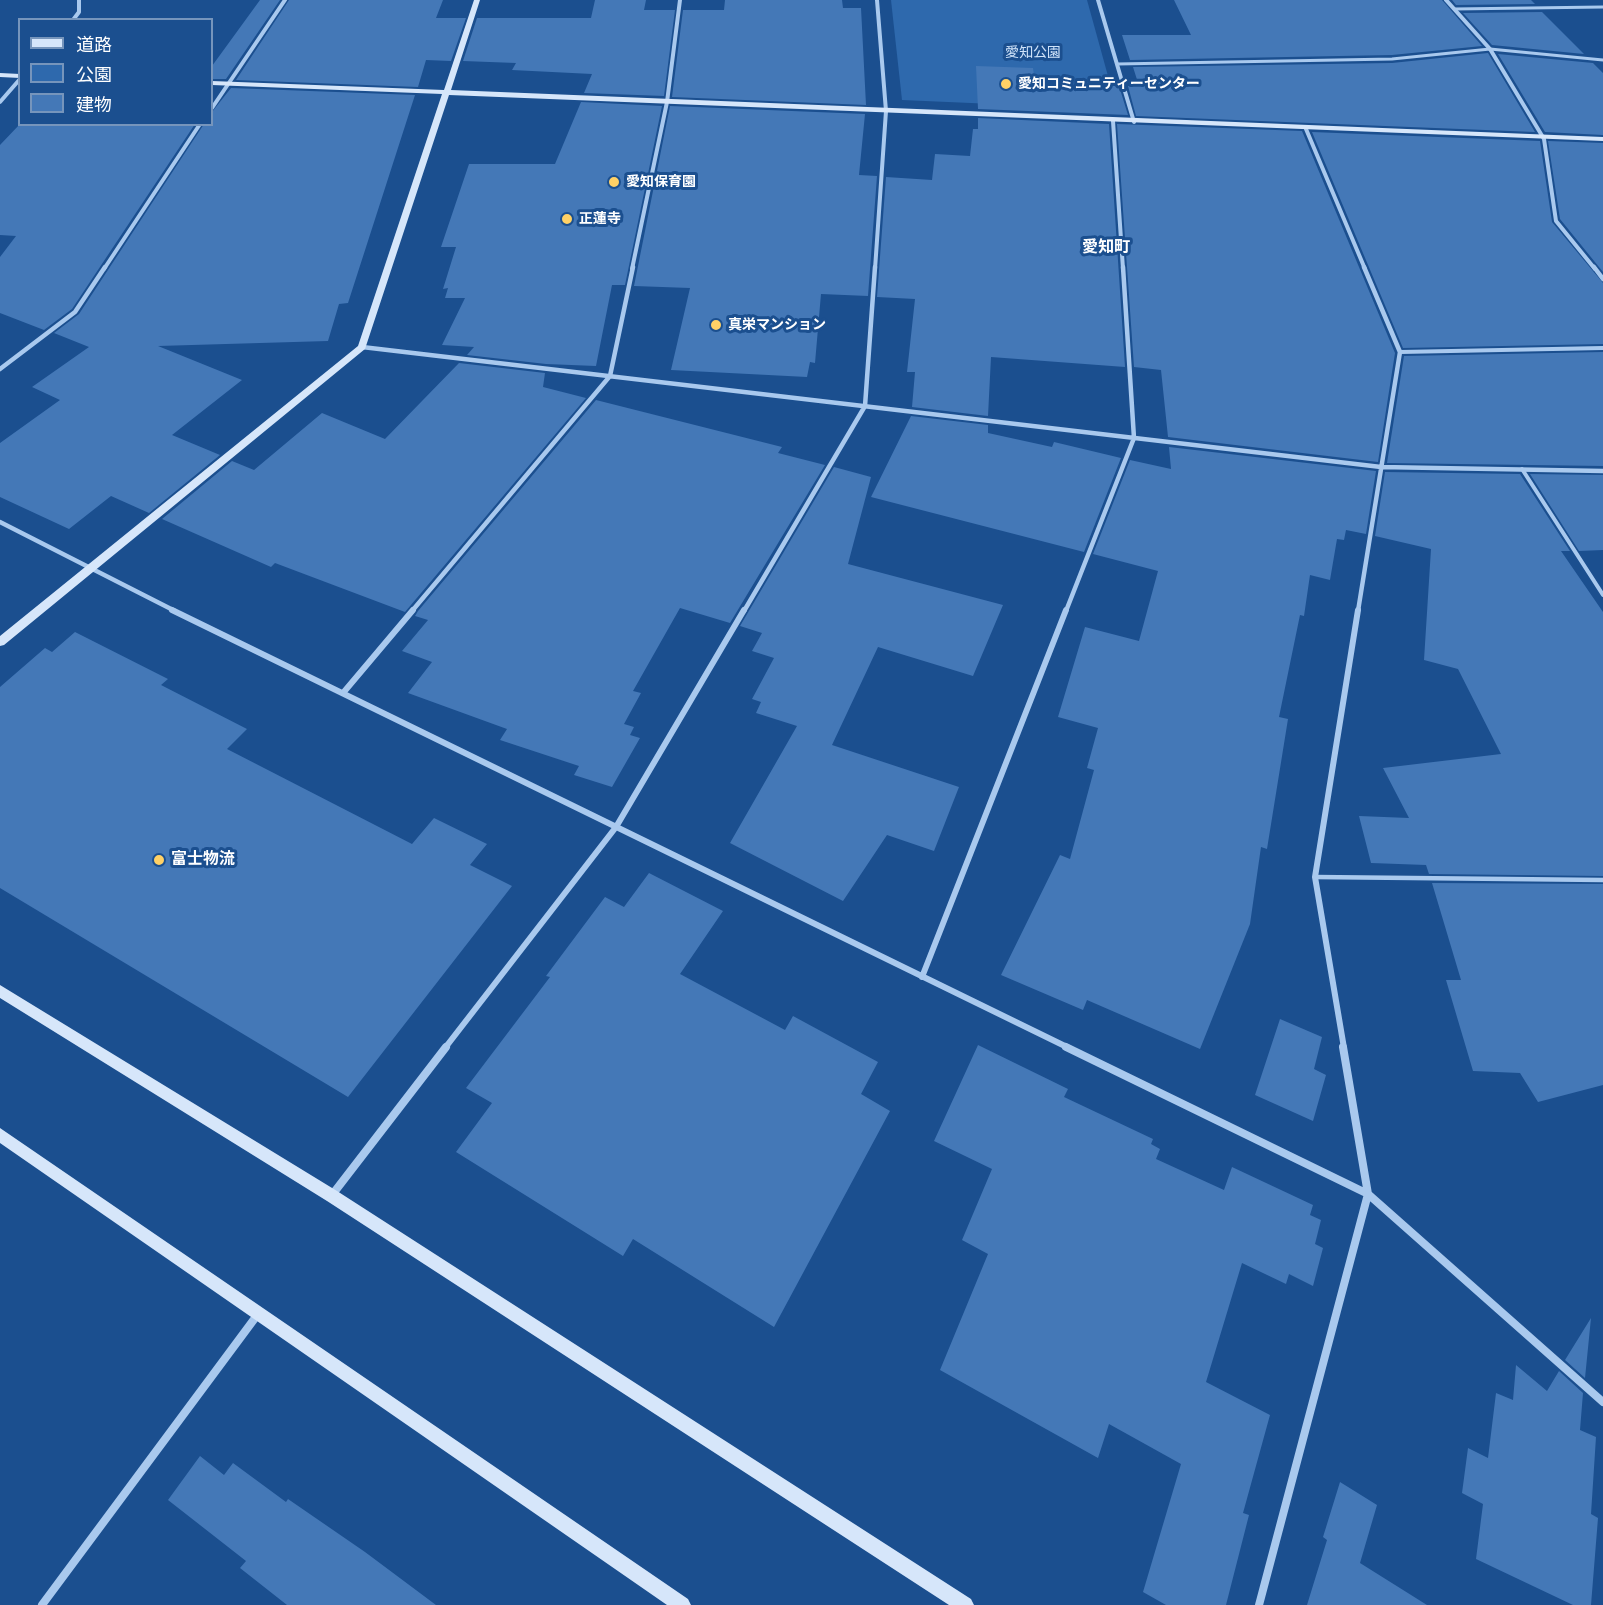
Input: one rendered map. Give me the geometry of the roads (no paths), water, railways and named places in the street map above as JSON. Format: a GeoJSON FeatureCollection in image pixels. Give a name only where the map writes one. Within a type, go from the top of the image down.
{"type":"FeatureCollection","features":[{"type":"Feature","properties":{"kind":"street"},"geometry":{"type":"LineString","coordinates":[[74,18],[79,12],[79,0]]}},
{"type":"Feature","properties":{"kind":"street"},"geometry":{"type":"LineString","coordinates":[[213,106],[285,0]]}},
{"type":"Feature","properties":{"kind":"street"},"geometry":{"type":"LineString","coordinates":[[0,642],[362,347],[477,0]]}},
{"type":"Feature","properties":{"kind":"street"},"geometry":{"type":"LineString","coordinates":[[343,693],[610,376],[667,102],[680,0]]}},
{"type":"Feature","properties":{"kind":"street"},"geometry":{"type":"LineString","coordinates":[[332,1196],[616,827],[865,406],[886,111],[877,0]]}},
{"type":"Feature","properties":{"kind":"street"},"geometry":{"type":"LineString","coordinates":[[1098,0],[1134,122]]}},
{"type":"Feature","properties":{"kind":"street"},"geometry":{"type":"LineString","coordinates":[[1446,0],[1490,49],[1544,139],[1556,220],[1603,279]]}},
{"type":"Feature","properties":{"kind":"street"},"geometry":{"type":"LineString","coordinates":[[0,75],[18,78]]}},
{"type":"Feature","properties":{"kind":"street"},"geometry":{"type":"LineString","coordinates":[[0,102],[18,80]]}},
{"type":"Feature","properties":{"kind":"street"},"geometry":{"type":"LineString","coordinates":[[213,83],[1544,139],[1603,139]]}},
{"type":"Feature","properties":{"kind":"street"},"geometry":{"type":"LineString","coordinates":[[922,977],[1134,438],[1113,121]]}},
{"type":"Feature","properties":{"kind":"street"},"geometry":{"type":"LineString","coordinates":[[0,369],[75,312],[199,126]]}},
{"type":"Feature","properties":{"kind":"street"},"geometry":{"type":"LineString","coordinates":[[1259,1605],[1368,1194],[1315,877],[1400,352],[1306,129]]}},
{"type":"Feature","properties":{"kind":"street"},"geometry":{"type":"LineString","coordinates":[[362,347],[1381,467],[1603,471]]}},
{"type":"Feature","properties":{"kind":"street"},"geometry":{"type":"LineString","coordinates":[[0,522],[89,569],[1368,1194],[1603,1402]]}},
{"type":"Feature","properties":{"kind":"street"},"geometry":{"type":"LineString","coordinates":[[0,991],[332,1196],[965,1605]]}},
{"type":"Feature","properties":{"kind":"street"},"geometry":{"type":"LineString","coordinates":[[0,1135],[682,1605]]}},
{"type":"Feature","properties":{"kind":"street"},"geometry":{"type":"LineString","coordinates":[[42,1605],[259,1312]]}},
{"type":"Feature","properties":{"kind":"lane"},"geometry":{"type":"LineString","coordinates":[[1454,9],[1603,7]]}},
{"type":"Feature","properties":{"kind":"lane"},"geometry":{"type":"LineString","coordinates":[[1117,64],[1392,59],[1490,49],[1603,60]]}},
{"type":"Feature","properties":{"kind":"lane"},"geometry":{"type":"LineString","coordinates":[[1400,352],[1603,348]]}},
{"type":"Feature","properties":{"kind":"lane"},"geometry":{"type":"LineString","coordinates":[[1522,469],[1603,595]]}},
{"type":"Feature","properties":{"kind":"lane"},"geometry":{"type":"LineString","coordinates":[[1315,877],[1603,880]]}},
{"type":"Feature","properties":{"kind":"place","name":"愛知コミュニティーセンター"},"geometry":{"type":"Point","coordinates":[1006,84]}},
{"type":"Feature","properties":{"kind":"place","name":"愛知保育園"},"geometry":{"type":"Point","coordinates":[614,182]}},
{"type":"Feature","properties":{"kind":"place","name":"正蓮寺"},"geometry":{"type":"Point","coordinates":[567,219]}},
{"type":"Feature","properties":{"kind":"place","name":"真栄マンション"},"geometry":{"type":"Point","coordinates":[716,325]}},
{"type":"Feature","properties":{"kind":"place","name":"富士物流"},"geometry":{"type":"Point","coordinates":[159,860]}},
{"type":"Feature","properties":{"kind":"district","name":"愛知町"},"geometry":{"type":"Point","coordinates":[1106,248]}},
{"type":"Feature","properties":{"kind":"park label","name":"愛知公園"},"geometry":{"type":"Point","coordinates":[1033,53]}}]}
